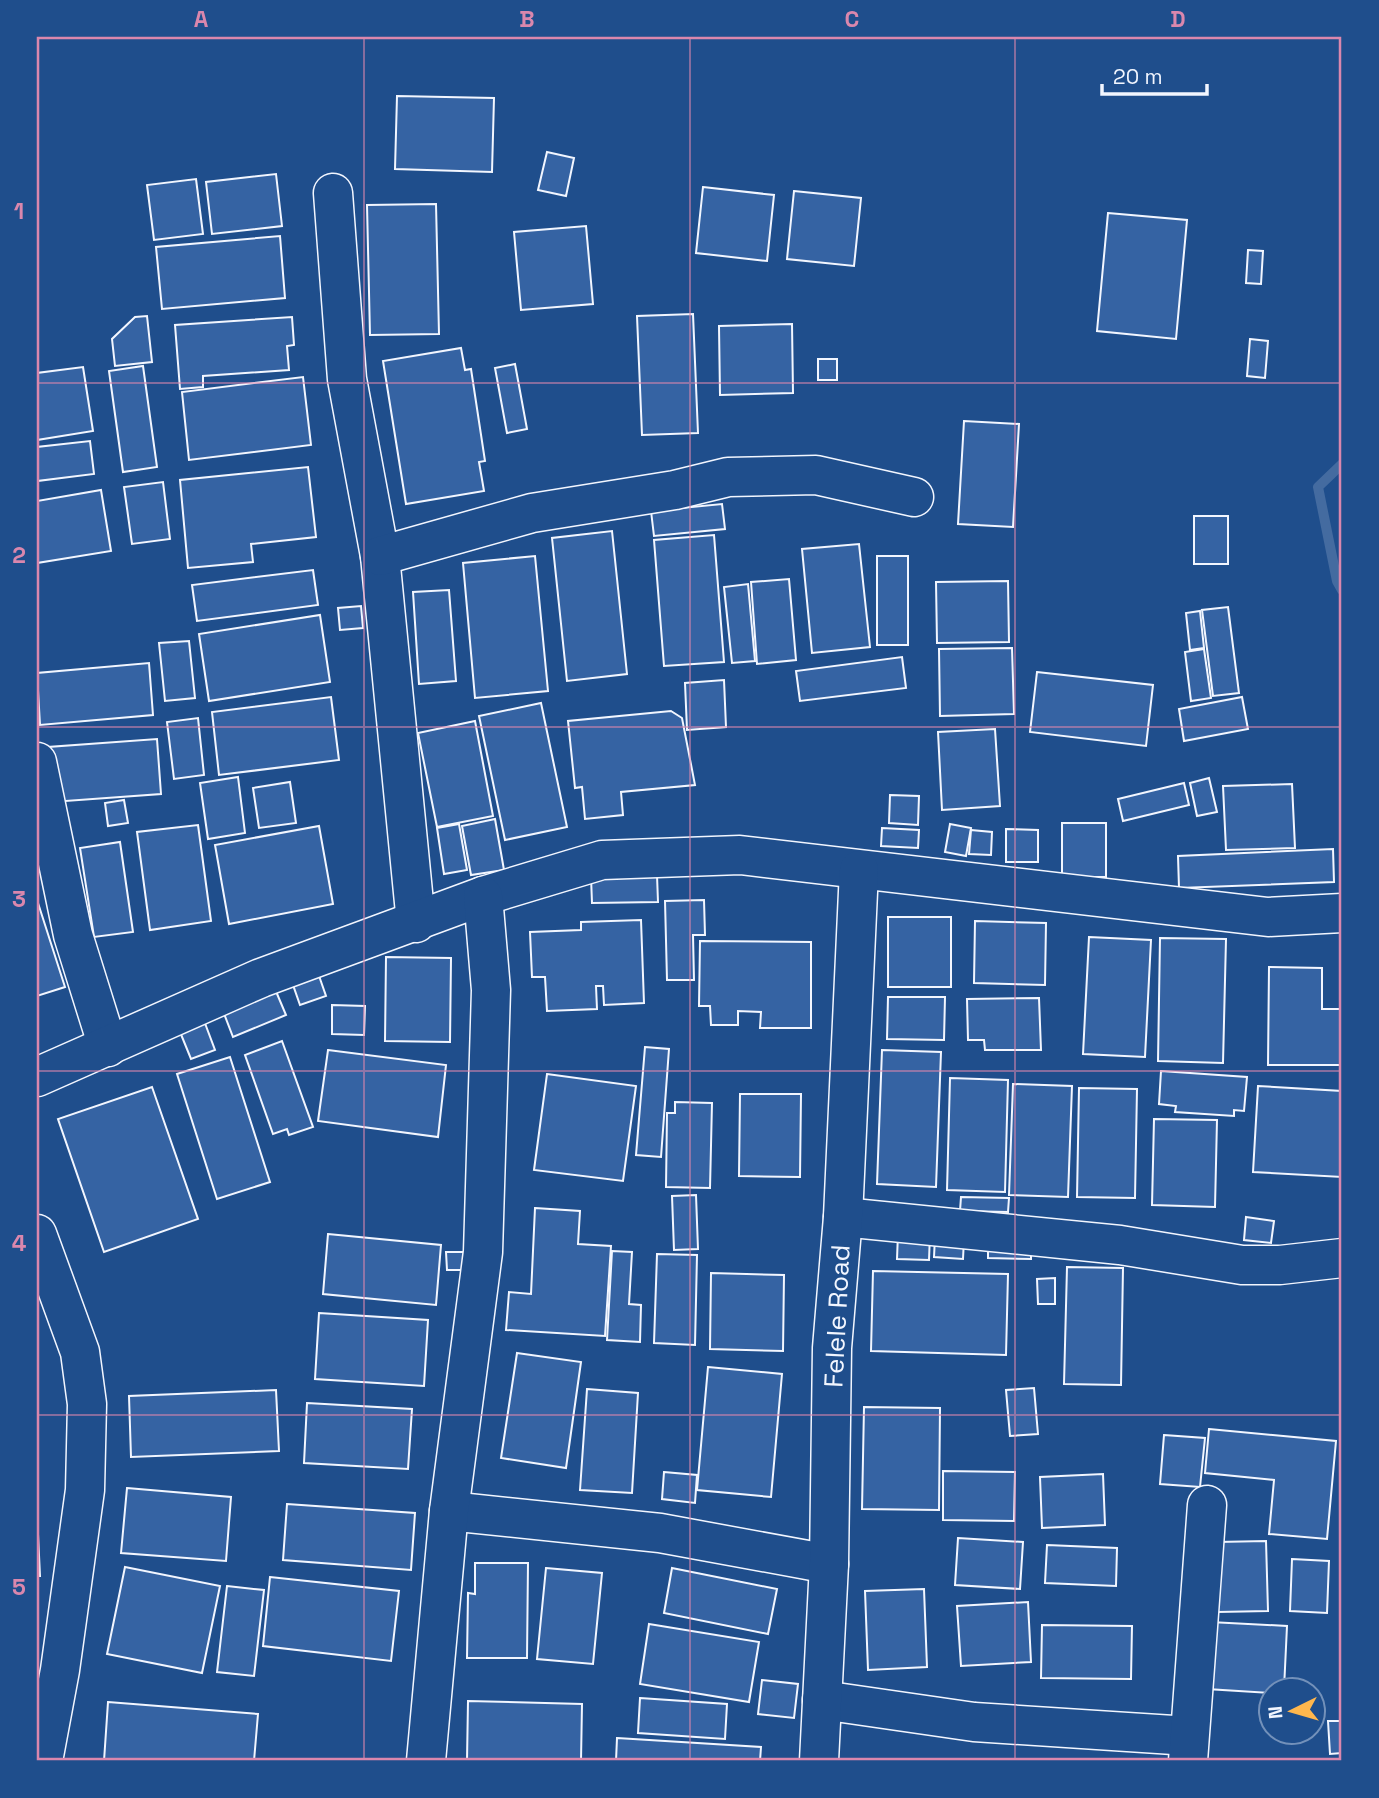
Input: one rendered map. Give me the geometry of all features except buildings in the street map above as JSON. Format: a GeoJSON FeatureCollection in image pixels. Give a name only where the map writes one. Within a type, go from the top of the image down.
{"type":"FeatureCollection","features":[{"type":"Feature","properties":{"kind":"street"},"geometry":{"type":"LineString","coordinates":[[333,193],[347,379],[380,556],[416,923]]}},
{"type":"Feature","properties":{"kind":"street"},"geometry":{"type":"LineString","coordinates":[[380,556],[531,513],[675,490],[728,477],[816,475],[914,497]]}},
{"type":"Feature","properties":{"kind":"street"},"geometry":{"type":"LineString","coordinates":[[37,762],[73,935],[108,1047]]}},
{"type":"Feature","properties":{"kind":"street"},"geometry":{"type":"LineString","coordinates":[[37,1077],[261,978],[416,923],[483,896],[602,860],[740,855],[1268,917],[1342,914]]}},
{"type":"Feature","properties":{"kind":"street","name":"Felele Road"},"geometry":{"type":"LineString","coordinates":[[819,1761],[829,1564],[832,1348],[843,1217],[859,870]]}},
{"type":"Feature","properties":{"kind":"street"},"geometry":{"type":"LineString","coordinates":[[426,1761],[449,1511],[483,1252],[491,990],[483,896]]}},
{"type":"Feature","properties":{"kind":"street"},"geometry":{"type":"LineString","coordinates":[[843,1217],[1119,1245],[1242,1265],[1280,1265],[1342,1258]]}},
{"type":"Feature","properties":{"kind":"street"},"geometry":{"type":"LineString","coordinates":[[37,1234],[80,1352],[87,1404],[85,1490],[60,1670],[43,1761]]}},
{"type":"Feature","properties":{"kind":"street"},"geometry":{"type":"LineString","coordinates":[[822,1700],[1188,1749],[1207,1505]]}},
{"type":"Feature","properties":{"kind":"street"},"geometry":{"type":"LineString","coordinates":[[449,1511],[660,1533],[829,1564]]}},
{"type":"Feature","properties":{"kind":"waterway"},"geometry":{"type":"LineString","coordinates":[[1342,464],[1318,487],[1337,581],[1342,590]]}}]}
